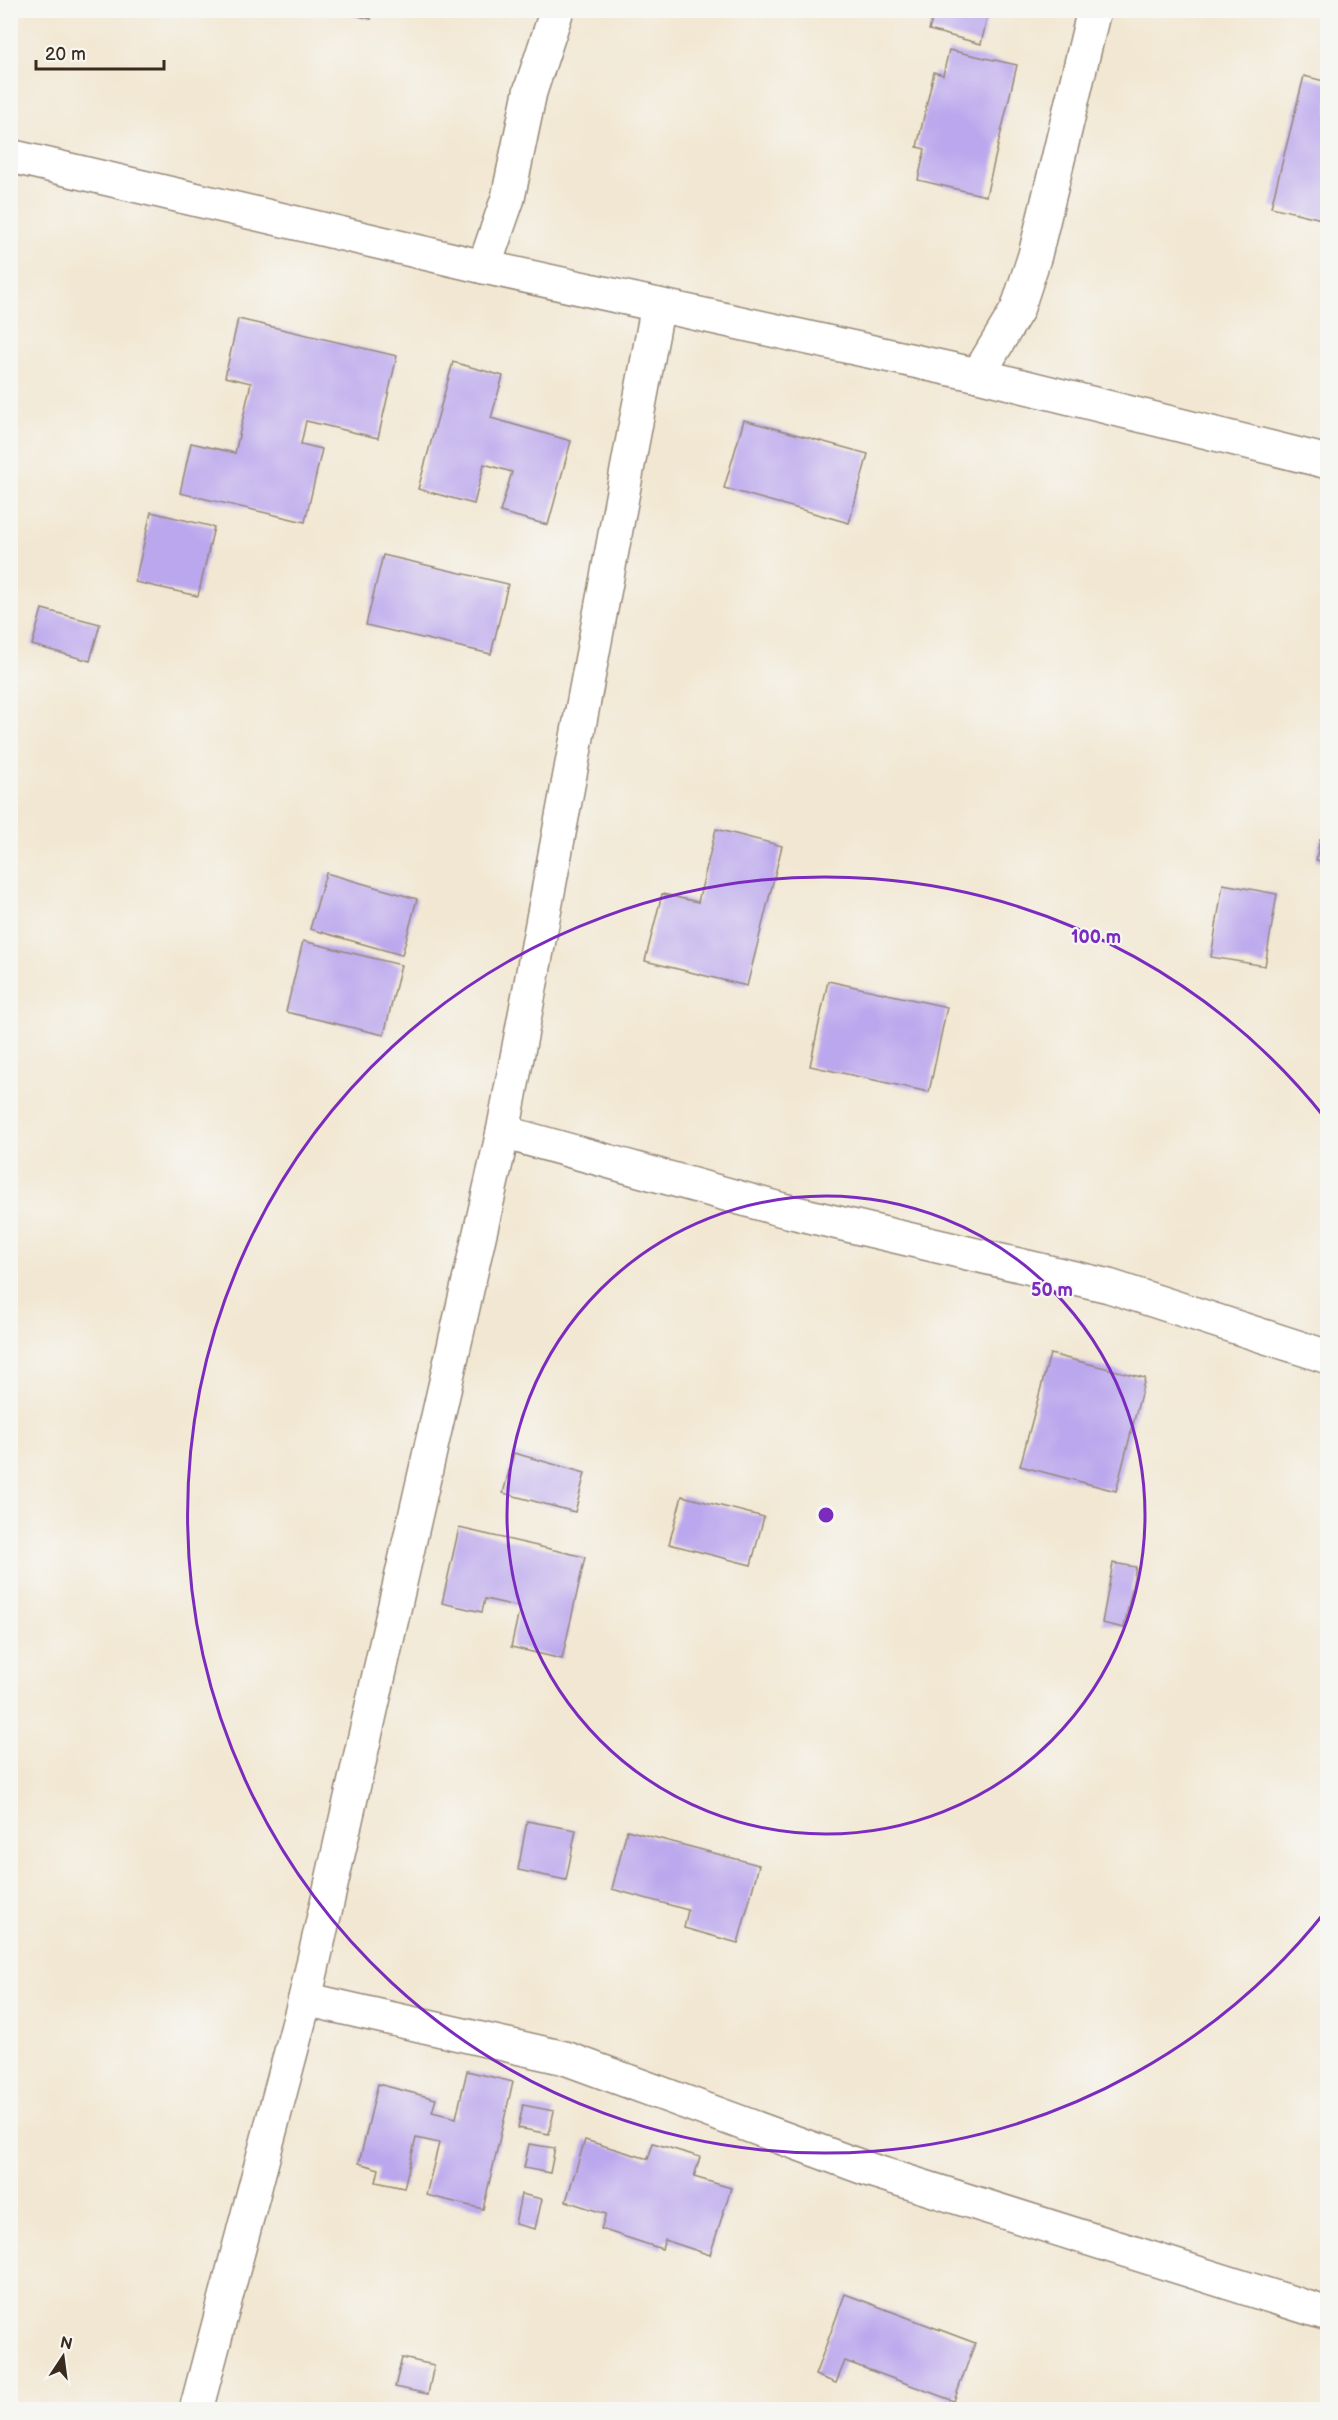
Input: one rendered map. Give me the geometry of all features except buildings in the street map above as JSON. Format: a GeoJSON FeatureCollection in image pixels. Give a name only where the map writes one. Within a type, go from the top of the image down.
{"type":"FeatureCollection","features":[{"type":"Feature","properties":{"kind":"street"},"geometry":{"type":"LineString","coordinates":[[484,267],[508,198],[530,92],[557,10]]}},
{"type":"Feature","properties":{"kind":"street"},"geometry":{"type":"LineString","coordinates":[[978,375],[1017,310],[1035,255],[1094,10]]}},
{"type":"Feature","properties":{"kind":"street"},"geometry":{"type":"LineString","coordinates":[[10,156],[484,267],[978,375],[1328,462]]}},
{"type":"Feature","properties":{"kind":"street"},"geometry":{"type":"LineString","coordinates":[[196,2409],[305,1999],[503,1132],[658,305]]}},
{"type":"Feature","properties":{"kind":"street"},"geometry":{"type":"LineString","coordinates":[[503,1132],[783,1210],[1109,1286],[1328,1356]]}},
{"type":"Feature","properties":{"kind":"street"},"geometry":{"type":"LineString","coordinates":[[305,1999],[565,2058],[870,2170],[1328,2314]]}}]}
